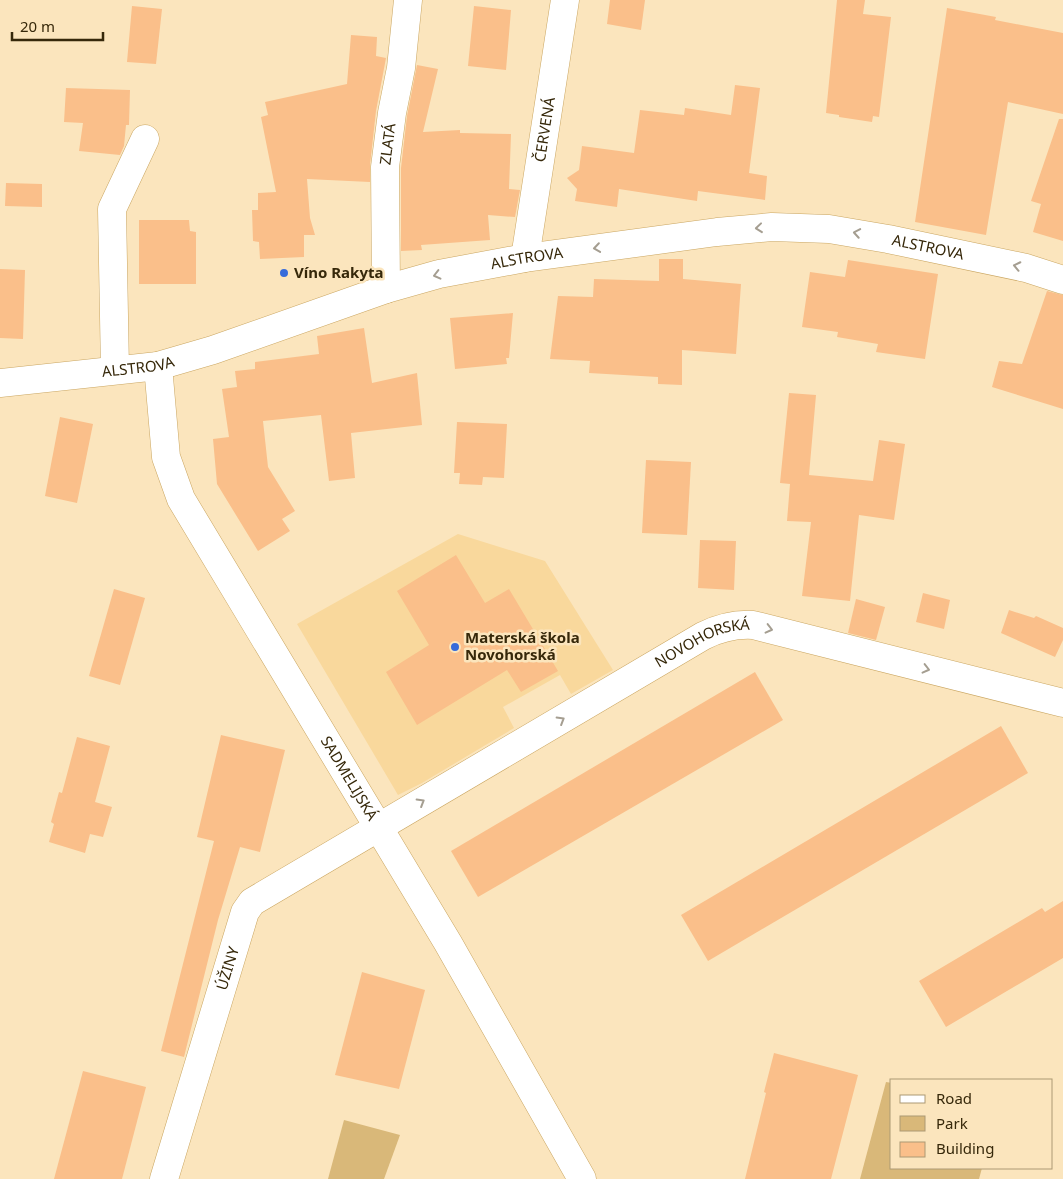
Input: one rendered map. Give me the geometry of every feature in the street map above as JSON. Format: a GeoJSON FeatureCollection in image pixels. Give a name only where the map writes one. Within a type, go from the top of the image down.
{"type":"FeatureCollection","features":[{"type":"Feature","properties":{"kind":"street","name":"ZLATÁ"},"geometry":{"type":"LineString","coordinates":[[386,289],[385,167],[392,113],[402,68],[408,0]]}},
{"type":"Feature","properties":{"kind":"street","name":"ČERVENÁ"},"geometry":{"type":"LineString","coordinates":[[525,258],[566,0]]}},
{"type":"Feature","properties":{"kind":"street"},"geometry":{"type":"LineString","coordinates":[[115,370],[112,209],[144,138]]}},
{"type":"Feature","properties":{"kind":"street","name":"ALSTROVA"},"geometry":{"type":"LineString","coordinates":[[0,383],[158,366],[212,350],[386,289],[440,274],[525,258],[764,227],[830,229],[888,239],[1026,268],[1063,280]]}},
{"type":"Feature","properties":{"kind":"street","name":"SADMELIJSKÁ"},"geometry":{"type":"LineString","coordinates":[[158,366],[166,457],[181,499],[380,827],[582,1179]]}},
{"type":"Feature","properties":{"kind":"street","name":"NOVOHORSKÁ"},"geometry":{"type":"LineString","coordinates":[[380,827],[703,636],[732,626],[746,625],[764,628],[1063,704]]}},
{"type":"Feature","properties":{"kind":"street","name":"ÚŽINY"},"geometry":{"type":"LineString","coordinates":[[164,1179],[247,908],[261,896],[380,827]]}},
{"type":"Feature","properties":{"kind":"shaded area","name":"Materská škola Novohorská"},"geometry":{"type":"Polygon","coordinates":[[[458,534],[545,561],[613,670],[571,694],[560,675],[503,707],[514,728],[422,783],[398,795],[297,624],[458,534]]]}},
{"type":"Feature","properties":{"kind":"green space"},"geometry":{"type":"Polygon","coordinates":[[[886,1082],[890,1083],[890,1169],[982,1169],[979,1179],[860,1179],[886,1082]]]}},
{"type":"Feature","properties":{"kind":"green space"},"geometry":{"type":"Polygon","coordinates":[[[344,1120],[400,1135],[384,1179],[328,1179],[344,1120]]]}},
{"type":"Feature","properties":{"kind":"building"},"geometry":{"type":"Polygon","coordinates":[[[610,0],[645,0],[641,30],[607,24],[610,0]]]}},
{"type":"Feature","properties":{"kind":"building"},"geometry":{"type":"Polygon","coordinates":[[[837,0],[865,0],[863,14],[891,17],[879,117],[873,116],[872,122],[826,113],[837,0]]]}},
{"type":"Feature","properties":{"kind":"building"},"geometry":{"type":"Polygon","coordinates":[[[132,6],[162,9],[156,64],[127,62],[132,6]]]}},
{"type":"Feature","properties":{"kind":"building"},"geometry":{"type":"Polygon","coordinates":[[[474,6],[511,10],[506,70],[468,66],[474,6]]]}},
{"type":"Feature","properties":{"kind":"building"},"geometry":{"type":"Polygon","coordinates":[[[947,8],[996,17],[995,20],[1063,33],[1063,114],[1008,102],[986,235],[915,222],[947,8]]]}},
{"type":"Feature","properties":{"kind":"building"},"geometry":{"type":"Polygon","coordinates":[[[351,35],[377,37],[376,56],[386,58],[376,111],[370,182],[307,179],[310,218],[315,235],[304,235],[304,257],[260,259],[259,242],[253,241],[252,210],[258,210],[258,193],[276,192],[261,117],[268,115],[265,102],[347,84],[351,35]]]}},
{"type":"Feature","properties":{"kind":"building"},"geometry":{"type":"Polygon","coordinates":[[[417,65],[438,69],[423,132],[460,130],[460,133],[511,134],[509,189],[520,190],[515,217],[488,215],[490,240],[421,245],[422,250],[401,251],[401,168],[407,116],[417,65]]]}},
{"type":"Feature","properties":{"kind":"building"},"geometry":{"type":"Polygon","coordinates":[[[735,85],[760,88],[749,173],[767,176],[765,200],[698,191],[697,201],[619,189],[617,207],[575,201],[577,189],[567,178],[579,170],[582,146],[634,153],[640,110],[684,115],[685,108],[731,115],[735,85]]]}},
{"type":"Feature","properties":{"kind":"building"},"geometry":{"type":"Polygon","coordinates":[[[66,88],[130,90],[129,125],[126,125],[124,146],[120,155],[79,151],[83,123],[64,122],[66,88]]]}},
{"type":"Feature","properties":{"kind":"building"},"geometry":{"type":"Polygon","coordinates":[[[1059,119],[1063,119],[1063,241],[1033,232],[1041,204],[1031,201],[1059,119]]]}},
{"type":"Feature","properties":{"kind":"building"},"geometry":{"type":"Polygon","coordinates":[[[6,183],[42,184],[42,207],[5,206],[6,183]]]}},
{"type":"Feature","properties":{"kind":"building"},"geometry":{"type":"Polygon","coordinates":[[[139,220],[189,220],[190,231],[196,232],[196,284],[139,284],[139,220]]]}},
{"type":"Feature","properties":{"kind":"building"},"geometry":{"type":"Polygon","coordinates":[[[659,259],[683,259],[683,279],[741,284],[736,354],[682,350],[682,385],[658,384],[658,377],[589,373],[590,361],[550,359],[558,296],[593,297],[594,279],[659,281],[659,259]]]}},
{"type":"Feature","properties":{"kind":"building"},"geometry":{"type":"Polygon","coordinates":[[[848,260],[938,274],[925,359],[876,352],[878,344],[837,337],[838,332],[802,327],[810,272],[845,277],[848,260]]]}},
{"type":"Feature","properties":{"kind":"building"},"geometry":{"type":"Polygon","coordinates":[[[0,269],[25,270],[23,339],[0,338],[0,269]]]}},
{"type":"Feature","properties":{"kind":"building"},"geometry":{"type":"Polygon","coordinates":[[[1047,291],[1063,295],[1063,409],[992,387],[999,361],[1022,364],[1047,291]]]}},
{"type":"Feature","properties":{"kind":"building"},"geometry":{"type":"Polygon","coordinates":[[[513,313],[509,358],[506,358],[507,364],[455,369],[450,318],[513,313]]]}},
{"type":"Feature","properties":{"kind":"building"},"geometry":{"type":"Polygon","coordinates":[[[364,328],[372,383],[417,373],[422,425],[351,433],[355,478],[329,481],[321,415],[263,421],[268,467],[295,511],[282,519],[290,531],[258,551],[217,484],[213,439],[229,437],[222,389],[237,387],[235,371],[255,369],[255,362],[319,354],[317,336],[364,328]]]}},
{"type":"Feature","properties":{"kind":"building"},"geometry":{"type":"Polygon","coordinates":[[[789,393],[816,395],[809,475],[873,481],[879,440],[905,444],[894,520],[859,515],[850,601],[802,596],[811,522],[787,521],[790,484],[780,483],[789,393]]]}},
{"type":"Feature","properties":{"kind":"building"},"geometry":{"type":"Polygon","coordinates":[[[60,417],[93,424],[77,503],[45,496],[60,417]]]}},
{"type":"Feature","properties":{"kind":"building"},"geometry":{"type":"Polygon","coordinates":[[[457,422],[507,424],[504,478],[483,477],[482,485],[459,484],[460,473],[454,473],[457,422]]]}},
{"type":"Feature","properties":{"kind":"building"},"geometry":{"type":"Polygon","coordinates":[[[646,460],[691,462],[687,535],[642,533],[646,460]]]}},
{"type":"Feature","properties":{"kind":"building"},"geometry":{"type":"Polygon","coordinates":[[[700,540],[736,541],[734,590],[698,588],[700,540]]]}},
{"type":"Feature","properties":{"kind":"building"},"geometry":{"type":"Polygon","coordinates":[[[456,555],[485,603],[509,589],[558,671],[521,692],[507,670],[417,725],[386,672],[429,645],[397,591],[456,555]]]}},
{"type":"Feature","properties":{"kind":"building"},"geometry":{"type":"Polygon","coordinates":[[[114,589],[145,598],[120,685],[89,676],[114,589]]]}},
{"type":"Feature","properties":{"kind":"building"},"geometry":{"type":"Polygon","coordinates":[[[923,593],[950,600],[944,629],[916,622],[923,593]]]}},
{"type":"Feature","properties":{"kind":"building"},"geometry":{"type":"Polygon","coordinates":[[[856,599],[885,607],[876,640],[848,633],[856,599]]]}},
{"type":"Feature","properties":{"kind":"building"},"geometry":{"type":"Polygon","coordinates":[[[1009,610],[1034,618],[1036,616],[1063,628],[1063,640],[1055,657],[1001,633],[1009,610]]]}},
{"type":"Feature","properties":{"kind":"building"},"geometry":{"type":"Polygon","coordinates":[[[755,672],[783,720],[478,897],[451,851],[755,672]]]}},
{"type":"Feature","properties":{"kind":"building"},"geometry":{"type":"Polygon","coordinates":[[[1001,726],[1028,773],[708,961],[681,915],[1001,726]]]}},
{"type":"Feature","properties":{"kind":"building"},"geometry":{"type":"Polygon","coordinates":[[[221,735],[285,750],[260,852],[240,847],[218,920],[184,1057],[161,1051],[214,841],[197,837],[221,735]]]}},
{"type":"Feature","properties":{"kind":"building"},"geometry":{"type":"Polygon","coordinates":[[[77,737],[110,746],[95,802],[112,807],[103,837],[90,834],[85,853],[49,842],[54,824],[51,822],[59,792],[62,793],[77,737]]]}},
{"type":"Feature","properties":{"kind":"building"},"geometry":{"type":"Polygon","coordinates":[[[1063,901],[1063,958],[946,1027],[919,981],[1042,908],[1045,912],[1063,901]]]}},
{"type":"Feature","properties":{"kind":"building"},"geometry":{"type":"Polygon","coordinates":[[[362,972],[425,990],[399,1089],[335,1075],[362,972]]]}},
{"type":"Feature","properties":{"kind":"building"},"geometry":{"type":"Polygon","coordinates":[[[774,1053],[858,1075],[831,1179],[745,1179],[774,1053]]]}},
{"type":"Feature","properties":{"kind":"building"},"geometry":{"type":"Polygon","coordinates":[[[83,1071],[146,1087],[122,1179],[54,1179],[83,1071]]]}},
{"type":"Feature","properties":{"kind":"place","name":"Víno Rakyta"},"geometry":{"type":"Point","coordinates":[284,273]}},
{"type":"Feature","properties":{"kind":"place","name":"Materská škola Novohorská"},"geometry":{"type":"Point","coordinates":[455,647]}}]}
